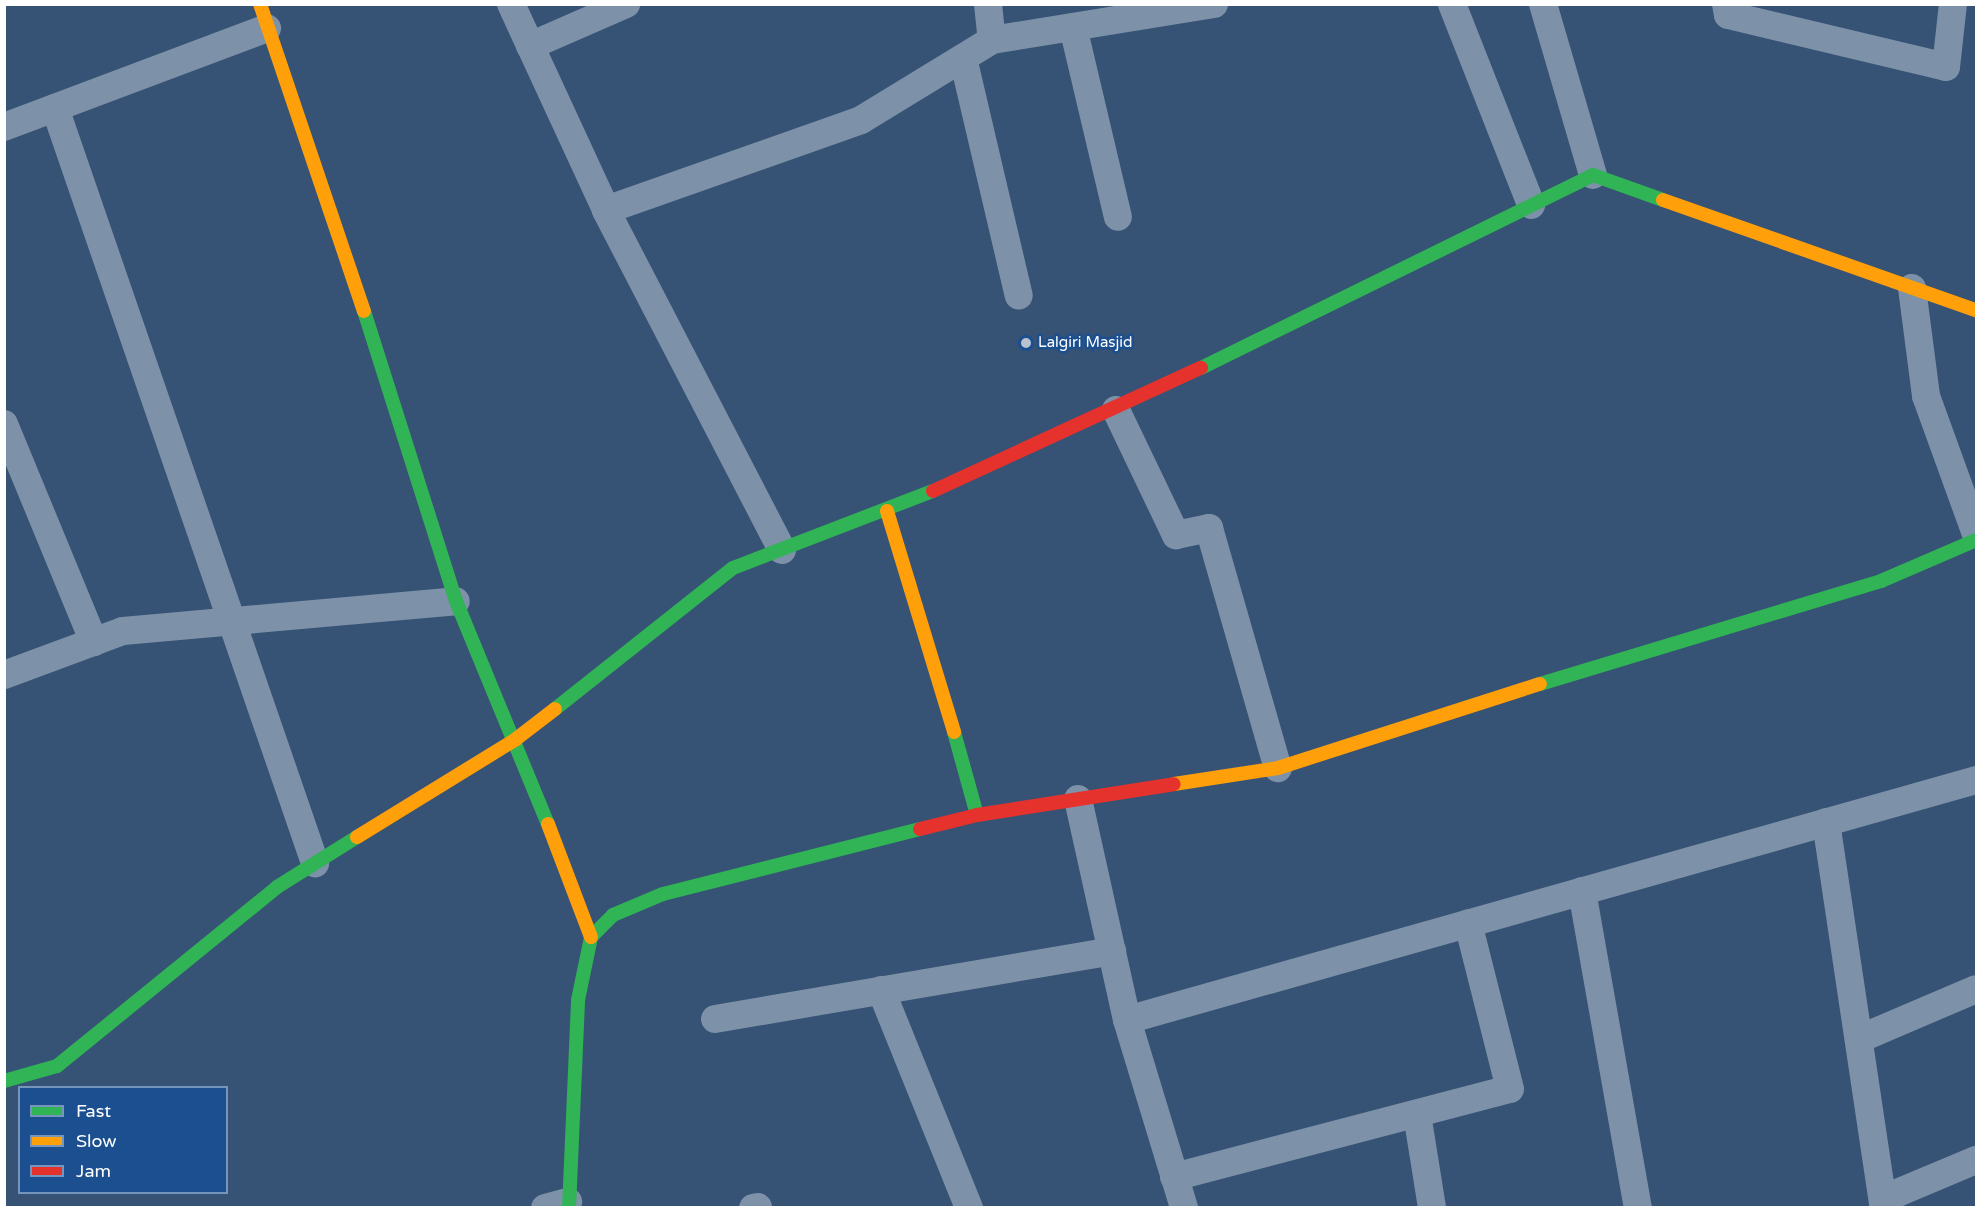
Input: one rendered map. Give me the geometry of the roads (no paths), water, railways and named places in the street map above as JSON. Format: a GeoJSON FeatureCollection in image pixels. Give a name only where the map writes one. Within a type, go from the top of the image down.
{"type":"FeatureCollection","features":[{"type":"Feature","properties":{"kind":"street"},"geometry":{"type":"LineString","coordinates":[[511,4],[606,210],[782,550]]}},
{"type":"Feature","properties":{"kind":"street"},"geometry":{"type":"LineString","coordinates":[[530,46],[626,4]]}},
{"type":"Feature","properties":{"kind":"street"},"geometry":{"type":"LineString","coordinates":[[988,4],[992,40]]}},
{"type":"Feature","properties":{"kind":"street"},"geometry":{"type":"LineString","coordinates":[[606,210],[861,120],[992,40],[1214,4]]}},
{"type":"Feature","properties":{"kind":"street"},"geometry":{"type":"LineString","coordinates":[[1452,4],[1531,205]]}},
{"type":"Feature","properties":{"kind":"street"},"geometry":{"type":"LineString","coordinates":[[1543,4],[1593,175]]}},
{"type":"Feature","properties":{"kind":"street"},"geometry":{"type":"LineString","coordinates":[[1726,4],[1728,15],[1946,67],[1953,4]]}},
{"type":"Feature","properties":{"kind":"street"},"geometry":{"type":"LineString","coordinates":[[4,127],[56,108],[264,16],[410,447],[456,602],[516,739],[591,937],[578,1000],[561,1206]]}},
{"type":"Feature","properties":{"kind":"street"},"geometry":{"type":"LineString","coordinates":[[1073,27],[1118,217]]}},
{"type":"Feature","properties":{"kind":"street"},"geometry":{"type":"LineString","coordinates":[[963,58],[1019,296]]}},
{"type":"Feature","properties":{"kind":"street"},"geometry":{"type":"LineString","coordinates":[[56,108],[229,622],[315,863]]}},
{"type":"Feature","properties":{"kind":"street"},"geometry":{"type":"LineString","coordinates":[[4,1081],[57,1066],[277,887],[516,739],[733,568],[887,511],[1116,410],[1593,175],[1977,310]]}},
{"type":"Feature","properties":{"kind":"street"},"geometry":{"type":"LineString","coordinates":[[1912,288],[1926,396],[1977,534]]}},
{"type":"Feature","properties":{"kind":"street"},"geometry":{"type":"LineString","coordinates":[[1116,410],[1176,536],[1209,528],[1278,768]]}},
{"type":"Feature","properties":{"kind":"street"},"geometry":{"type":"LineString","coordinates":[[4,424],[10,454],[94,642]]}},
{"type":"Feature","properties":{"kind":"street"},"geometry":{"type":"LineString","coordinates":[[887,511],[940,680],[977,814]]}},
{"type":"Feature","properties":{"kind":"street"},"geometry":{"type":"LineString","coordinates":[[591,937],[614,915],[663,894],[977,814],[1278,768],[1539,684],[1881,581],[1977,540]]}},
{"type":"Feature","properties":{"kind":"street"},"geometry":{"type":"LineString","coordinates":[[4,675],[123,631],[456,602]]}},
{"type":"Feature","properties":{"kind":"street"},"geometry":{"type":"LineString","coordinates":[[1127,1020],[1977,780]]}},
{"type":"Feature","properties":{"kind":"street"},"geometry":{"type":"LineString","coordinates":[[1078,799],[1127,1020],[1184,1208]]}},
{"type":"Feature","properties":{"kind":"street"},"geometry":{"type":"LineString","coordinates":[[1826,822],[1884,1203],[1977,1160]]}},
{"type":"Feature","properties":{"kind":"street"},"geometry":{"type":"LineString","coordinates":[[1582,891],[1638,1208]]}},
{"type":"Feature","properties":{"kind":"street"},"geometry":{"type":"LineString","coordinates":[[1174,1177],[1510,1089],[1468,923]]}},
{"type":"Feature","properties":{"kind":"street"},"geometry":{"type":"LineString","coordinates":[[715,1019],[1112,951]]}},
{"type":"Feature","properties":{"kind":"street"},"geometry":{"type":"LineString","coordinates":[[1859,1039],[1977,989]]}},
{"type":"Feature","properties":{"kind":"street"},"geometry":{"type":"LineString","coordinates":[[881,990],[969,1208]]}},
{"type":"Feature","properties":{"kind":"street"},"geometry":{"type":"LineString","coordinates":[[1418,1114],[1432,1208]]}},
{"type":"Feature","properties":{"kind":"place","name":"Lalgiri Masjid"},"geometry":{"type":"Point","coordinates":[1026,343]}}]}
